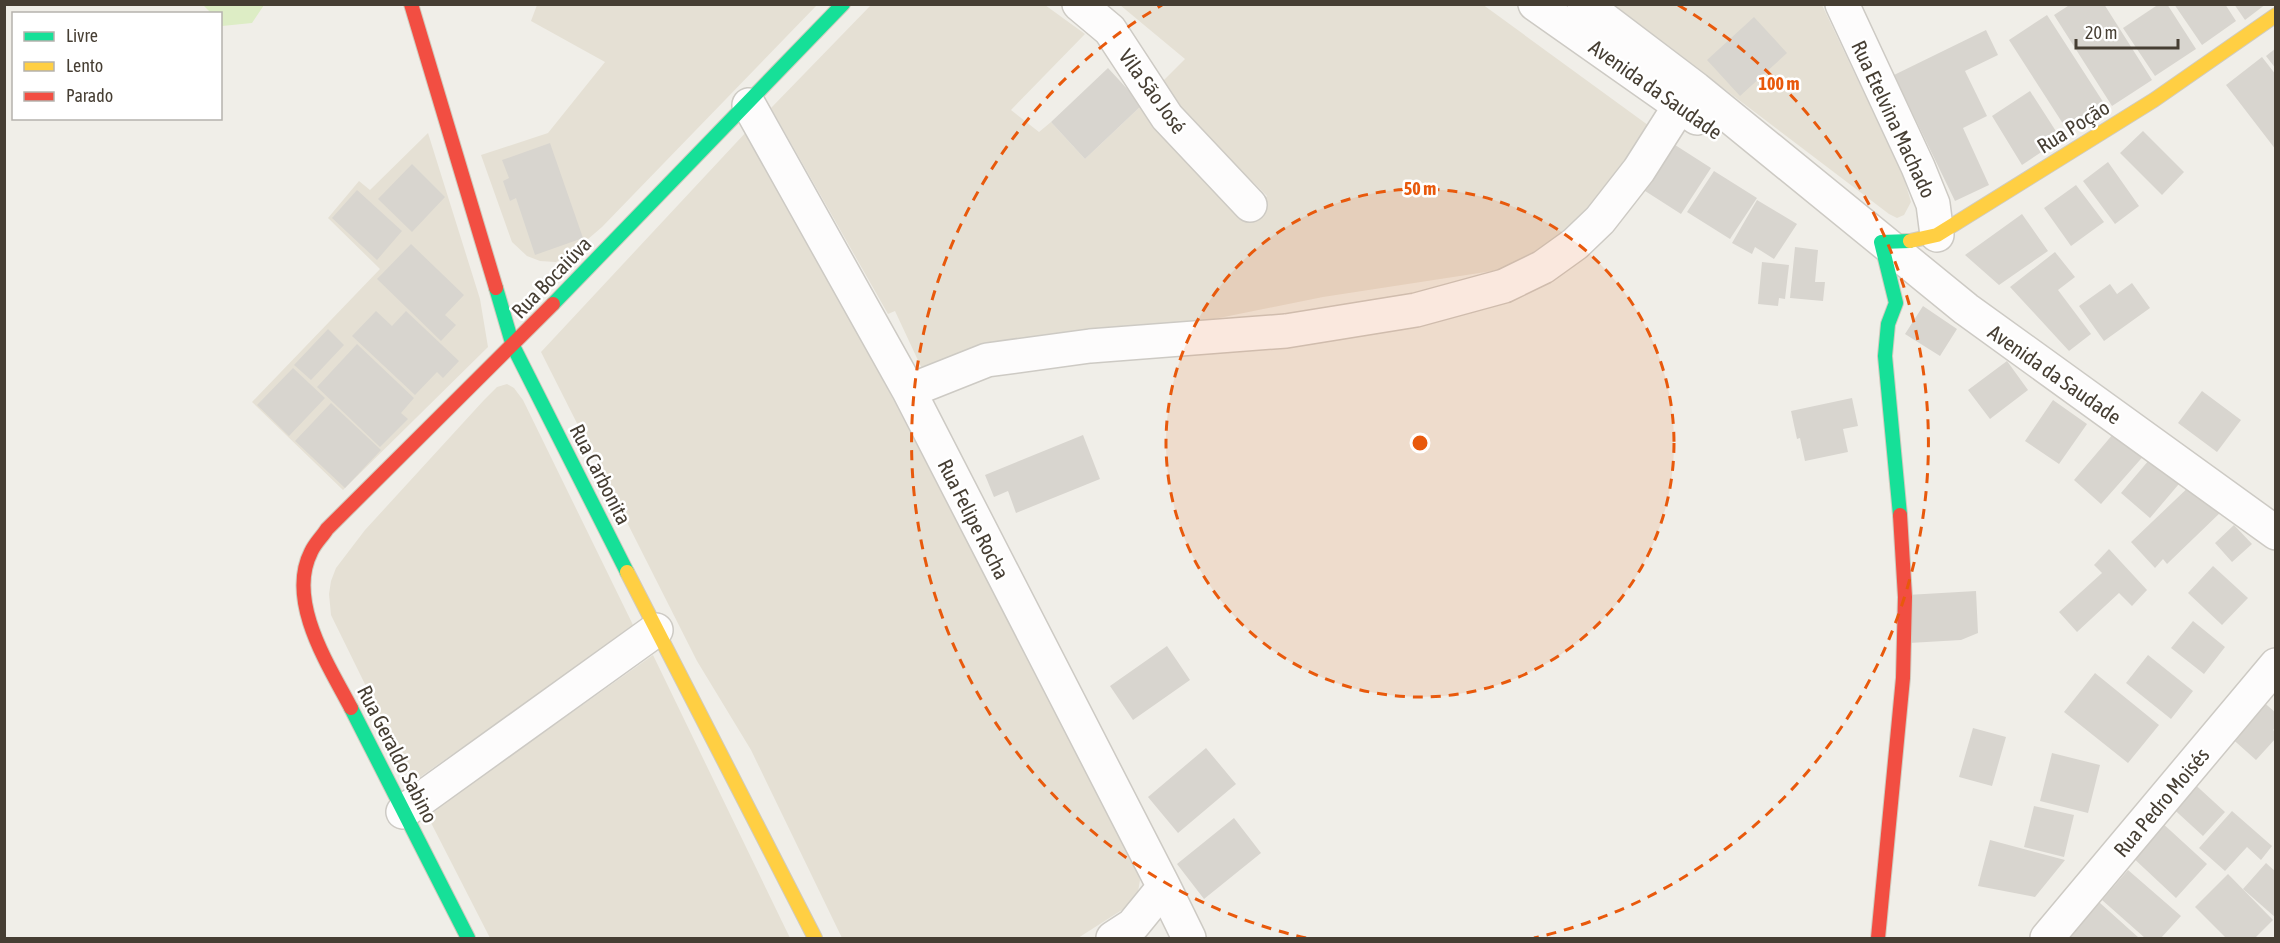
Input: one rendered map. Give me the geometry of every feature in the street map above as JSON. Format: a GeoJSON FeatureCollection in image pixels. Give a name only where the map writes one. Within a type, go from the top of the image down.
{"type":"FeatureCollection","features":[{"type":"Feature","properties":{"kind":"street","name":"Rua Carbonita"},"geometry":{"type":"LineString","coordinates":[[411,4],[513,346],[815,939]]}},
{"type":"Feature","properties":{"kind":"street","name":"Rua Bocaiúva"},"geometry":{"type":"LineString","coordinates":[[303,585],[310,553],[327,529],[513,346],[749,105],[843,4]]}},
{"type":"Feature","properties":{"kind":"street","name":"Vila São José"},"geometry":{"type":"LineString","coordinates":[[1079,4],[1110,30],[1167,117],[1250,205]]}},
{"type":"Feature","properties":{"kind":"street","name":"Avenida da Saudade"},"geometry":{"type":"LineString","coordinates":[[1535,4],[1688,98]]}},
{"type":"Feature","properties":{"kind":"street","name":"Avenida da Saudade"},"geometry":{"type":"LineString","coordinates":[[1584,4],[1688,98],[1775,169],[1841,206],[1881,242],[1982,322],[2276,533]]}},
{"type":"Feature","properties":{"kind":"street","name":"Rua Etelvina Machado"},"geometry":{"type":"LineString","coordinates":[[1842,4],[1922,176],[1933,204],[1937,235]]}},
{"type":"Feature","properties":{"kind":"street","name":"Rua Poção"},"geometry":{"type":"LineString","coordinates":[[1881,242],[1918,241],[1937,235],[2154,100],[2276,15]]}},
{"type":"Feature","properties":{"kind":"street"},"geometry":{"type":"LineString","coordinates":[[909,391],[987,360],[1090,346],[1298,329],[1416,310],[1504,285],[1543,267],[1575,244],[1600,220],[1639,170],[1688,98]]}},
{"type":"Feature","properties":{"kind":"street","name":"Rua Felipe Rocha"},"geometry":{"type":"LineString","coordinates":[[749,105],[909,391],[1189,939]]}},
{"type":"Feature","properties":{"kind":"street"},"geometry":{"type":"LineString","coordinates":[[1878,939],[1903,678],[1905,597],[1900,510],[1885,356],[1888,324],[1896,303],[1881,242]]}},
{"type":"Feature","properties":{"kind":"street","name":"Rua Geraldo Sabino"},"geometry":{"type":"LineString","coordinates":[[303,585],[306,613],[317,642],[468,939]]}},
{"type":"Feature","properties":{"kind":"street"},"geometry":{"type":"LineString","coordinates":[[404,812],[656,630]]}},
{"type":"Feature","properties":{"kind":"street","name":"Rua Pedro Moisés"},"geometry":{"type":"LineString","coordinates":[[2047,939],[2276,665]]}},
{"type":"Feature","properties":{"kind":"street"},"geometry":{"type":"LineString","coordinates":[[1113,939],[1133,925],[1164,887]]}},
{"type":"Feature","properties":{"kind":"shaded area"},"geometry":{"type":"Polygon","coordinates":[[[1482,4],[1652,128],[1588,216],[1544,246],[1499,270],[1323,297],[1150,332],[923,371],[895,311],[888,314],[771,108],[871,5],[1045,5],[1085,34],[1011,110],[1039,132],[1051,122],[1085,159],[1142,105],[1247,218],[1267,196],[1157,87],[1185,59],[1120,5],[1482,4]]]}},
{"type":"Feature","properties":{"kind":"shaded area"},"geometry":{"type":"Polygon","coordinates":[[[537,5],[817,5],[602,227],[573,252],[556,262],[540,261],[527,256],[512,242],[481,155],[548,133],[605,62],[531,21],[537,5]]]}},
{"type":"Feature","properties":{"kind":"shaded area"},"geometry":{"type":"Polygon","coordinates":[[[1614,5],[1822,5],[1903,175],[1911,202],[1904,215],[1897,218],[1889,214],[1614,5]]]}},
{"type":"Feature","properties":{"kind":"shaded area"},"geometry":{"type":"Polygon","coordinates":[[[748,130],[870,355],[1136,866],[1140,880],[1138,892],[1125,908],[1078,938],[842,938],[751,750],[697,661],[541,352],[748,130]]]}},
{"type":"Feature","properties":{"kind":"shaded area"},"geometry":{"type":"Polygon","coordinates":[[[428,133],[480,299],[488,347],[343,490],[252,402],[380,269],[328,218],[359,181],[370,190],[428,133]]]}},
{"type":"Feature","properties":{"kind":"shaded area"},"geometry":{"type":"Polygon","coordinates":[[[507,384],[514,388],[523,400],[634,627],[413,782],[331,615],[329,594],[331,581],[336,568],[365,530],[484,400],[497,387],[507,384]]]}},
{"type":"Feature","properties":{"kind":"shaded area"},"geometry":{"type":"Polygon","coordinates":[[[653,655],[790,938],[490,938],[427,815],[653,655]]]}},
{"type":"Feature","properties":{"kind":"green space"},"geometry":{"type":"Polygon","coordinates":[[[203,5],[264,5],[252,23],[222,26],[222,12],[210,12],[203,5]]]}},
{"type":"Feature","properties":{"kind":"building"},"geometry":{"type":"Polygon","coordinates":[[[2071,4],[2104,4],[2152,80],[2112,106],[2054,15],[2071,4]]]}},
{"type":"Feature","properties":{"kind":"building"},"geometry":{"type":"Polygon","coordinates":[[[2159,4],[2167,4],[2196,49],[2155,76],[2123,28],[2159,4]]]}},
{"type":"Feature","properties":{"kind":"building"},"geometry":{"type":"Polygon","coordinates":[[[2174,4],[2225,4],[2236,21],[2202,45],[2174,4]]]}},
{"type":"Feature","properties":{"kind":"building"},"geometry":{"type":"Polygon","coordinates":[[[2234,4],[2266,4],[2245,20],[2234,4]]]}},
{"type":"Feature","properties":{"kind":"building"},"geometry":{"type":"Polygon","coordinates":[[[2047,15],[2107,108],[2069,133],[2009,40],[2047,15]]]}},
{"type":"Feature","properties":{"kind":"building"},"geometry":{"type":"Polygon","coordinates":[[[1754,17],[1787,53],[1740,96],[1707,60],[1754,17]]]}},
{"type":"Feature","properties":{"kind":"building"},"geometry":{"type":"Polygon","coordinates":[[[1986,30],[1998,55],[1965,71],[1987,116],[1963,128],[1989,185],[1955,201],[1894,75],[1986,30]]]}},
{"type":"Feature","properties":{"kind":"building"},"geometry":{"type":"Polygon","coordinates":[[[2276,48],[2276,69],[2266,56],[2276,48]]]}},
{"type":"Feature","properties":{"kind":"building"},"geometry":{"type":"Polygon","coordinates":[[[2262,57],[2276,75],[2276,150],[2226,85],[2262,57]]]}},
{"type":"Feature","properties":{"kind":"building"},"geometry":{"type":"Polygon","coordinates":[[[1108,68],[1142,105],[1085,159],[1051,122],[1108,68]]]}},
{"type":"Feature","properties":{"kind":"building"},"geometry":{"type":"Polygon","coordinates":[[[2030,91],[2061,139],[2022,165],[1992,116],[2030,91]]]}},
{"type":"Feature","properties":{"kind":"building"},"geometry":{"type":"Polygon","coordinates":[[[2143,131],[2184,172],[2162,195],[2120,153],[2143,131]]]}},
{"type":"Feature","properties":{"kind":"building"},"geometry":{"type":"Polygon","coordinates":[[[550,143],[583,238],[535,255],[516,198],[510,201],[503,181],[509,178],[502,160],[550,143]]]}},
{"type":"Feature","properties":{"kind":"building"},"geometry":{"type":"Polygon","coordinates":[[[1672,143],[1711,168],[1681,214],[1642,189],[1672,143]]]}},
{"type":"Feature","properties":{"kind":"building"},"geometry":{"type":"Polygon","coordinates":[[[2108,162],[2139,206],[2115,224],[2083,181],[2108,162]]]}},
{"type":"Feature","properties":{"kind":"building"},"geometry":{"type":"Polygon","coordinates":[[[412,164],[445,197],[412,232],[378,199],[412,164]]]}},
{"type":"Feature","properties":{"kind":"building"},"geometry":{"type":"Polygon","coordinates":[[[1714,171],[1757,198],[1730,239],[1687,212],[1714,171]]]}},
{"type":"Feature","properties":{"kind":"building"},"geometry":{"type":"Polygon","coordinates":[[[2076,185],[2104,222],[2071,246],[2044,208],[2076,185]]]}},
{"type":"Feature","properties":{"kind":"building"},"geometry":{"type":"Polygon","coordinates":[[[357,190],[402,231],[377,260],[332,218],[357,190]]]}},
{"type":"Feature","properties":{"kind":"building"},"geometry":{"type":"Polygon","coordinates":[[[1757,200],[1797,224],[1774,259],[1755,247],[1752,254],[1732,243],[1757,200]]]}},
{"type":"Feature","properties":{"kind":"building"},"geometry":{"type":"Polygon","coordinates":[[[2022,214],[2048,251],[1999,285],[1965,255],[2022,214]]]}},
{"type":"Feature","properties":{"kind":"building"},"geometry":{"type":"Polygon","coordinates":[[[411,244],[464,295],[445,315],[456,325],[441,341],[377,279],[411,244]]]}},
{"type":"Feature","properties":{"kind":"building"},"geometry":{"type":"Polygon","coordinates":[[[1795,247],[1818,250],[1815,282],[1825,282],[1823,301],[1790,298],[1795,247]]]}},
{"type":"Feature","properties":{"kind":"building"},"geometry":{"type":"Polygon","coordinates":[[[2055,252],[2075,277],[2058,290],[2091,334],[2069,351],[2010,287],[2055,252]]]}},
{"type":"Feature","properties":{"kind":"building"},"geometry":{"type":"Polygon","coordinates":[[[1762,262],[1789,265],[1785,299],[1779,298],[1778,306],[1758,304],[1762,262]]]}},
{"type":"Feature","properties":{"kind":"building"},"geometry":{"type":"Polygon","coordinates":[[[2132,283],[2150,308],[2104,341],[2079,306],[2110,284],[2117,294],[2132,283]]]}},
{"type":"Feature","properties":{"kind":"building"},"geometry":{"type":"Polygon","coordinates":[[[1923,306],[1957,329],[1940,356],[1905,334],[1923,306]]]}},
{"type":"Feature","properties":{"kind":"building"},"geometry":{"type":"Polygon","coordinates":[[[376,311],[392,326],[406,311],[459,361],[443,378],[437,372],[415,395],[352,336],[376,311]]]}},
{"type":"Feature","properties":{"kind":"building"},"geometry":{"type":"Polygon","coordinates":[[[328,329],[344,345],[311,380],[294,365],[328,329]]]}},
{"type":"Feature","properties":{"kind":"building"},"geometry":{"type":"Polygon","coordinates":[[[357,344],[414,398],[401,413],[408,419],[380,447],[317,387],[357,344]]]}},
{"type":"Feature","properties":{"kind":"building"},"geometry":{"type":"Polygon","coordinates":[[[2007,361],[2028,390],[1990,419],[1968,390],[2007,361]]]}},
{"type":"Feature","properties":{"kind":"building"},"geometry":{"type":"Polygon","coordinates":[[[293,368],[325,398],[289,436],[257,405],[293,368]]]}},
{"type":"Feature","properties":{"kind":"building"},"geometry":{"type":"Polygon","coordinates":[[[2202,391],[2241,420],[2217,452],[2178,423],[2202,391]]]}},
{"type":"Feature","properties":{"kind":"building"},"geometry":{"type":"Polygon","coordinates":[[[1852,398],[1858,426],[1843,429],[1848,452],[1805,461],[1791,411],[1852,398]]]}},
{"type":"Feature","properties":{"kind":"building"},"geometry":{"type":"Polygon","coordinates":[[[2053,400],[2087,424],[2059,464],[2025,441],[2053,400]]]}},
{"type":"Feature","properties":{"kind":"building"},"geometry":{"type":"Polygon","coordinates":[[[331,403],[381,450],[345,488],[295,441],[331,403]]]}},
{"type":"Feature","properties":{"kind":"building"},"geometry":{"type":"Polygon","coordinates":[[[2119,427],[2147,452],[2101,504],[2074,480],[2119,427]]]}},
{"type":"Feature","properties":{"kind":"building"},"geometry":{"type":"Polygon","coordinates":[[[1083,435],[1100,479],[1016,513],[1008,491],[994,497],[985,475],[1083,435]]]}},
{"type":"Feature","properties":{"kind":"building"},"geometry":{"type":"Polygon","coordinates":[[[2155,453],[2184,478],[2150,518],[2121,493],[2155,453]]]}},
{"type":"Feature","properties":{"kind":"building"},"geometry":{"type":"Polygon","coordinates":[[[2195,481],[2223,510],[2167,564],[2163,559],[2155,568],[2131,542],[2195,481]]]}},
{"type":"Feature","properties":{"kind":"building"},"geometry":{"type":"Polygon","coordinates":[[[2234,525],[2252,544],[2232,562],[2215,543],[2234,525]]]}},
{"type":"Feature","properties":{"kind":"building"},"geometry":{"type":"Polygon","coordinates":[[[2109,549],[2147,590],[2132,606],[2119,593],[2077,632],[2059,612],[2102,573],[2094,565],[2109,549]]]}},
{"type":"Feature","properties":{"kind":"building"},"geometry":{"type":"Polygon","coordinates":[[[2213,566],[2248,598],[2222,625],[2188,593],[2213,566]]]}},
{"type":"Feature","properties":{"kind":"building"},"geometry":{"type":"Polygon","coordinates":[[[1976,591],[1978,633],[1961,640],[1909,643],[1907,595],[1976,591]]]}},
{"type":"Feature","properties":{"kind":"building"},"geometry":{"type":"Polygon","coordinates":[[[2193,621],[2225,647],[2204,674],[2171,648],[2193,621]]]}},
{"type":"Feature","properties":{"kind":"building"},"geometry":{"type":"Polygon","coordinates":[[[1167,646],[1190,680],[1133,720],[1110,686],[1167,646]]]}},
{"type":"Feature","properties":{"kind":"building"},"geometry":{"type":"Polygon","coordinates":[[[2148,655],[2193,691],[2171,719],[2126,683],[2148,655]]]}},
{"type":"Feature","properties":{"kind":"building"},"geometry":{"type":"Polygon","coordinates":[[[2095,673],[2159,725],[2128,763],[2064,712],[2095,673]]]}},
{"type":"Feature","properties":{"kind":"building"},"geometry":{"type":"Polygon","coordinates":[[[2260,699],[2276,713],[2276,727],[2273,730],[2276,732],[2276,738],[2256,760],[2228,735],[2260,699]]]}},
{"type":"Feature","properties":{"kind":"building"},"geometry":{"type":"Polygon","coordinates":[[[1973,728],[2006,737],[1992,786],[1959,777],[1973,728]]]}},
{"type":"Feature","properties":{"kind":"building"},"geometry":{"type":"Polygon","coordinates":[[[1206,748],[1236,784],[1178,833],[1148,797],[1206,748]]]}},
{"type":"Feature","properties":{"kind":"building"},"geometry":{"type":"Polygon","coordinates":[[[2052,753],[2100,765],[2088,813],[2040,801],[2052,753]]]}},
{"type":"Feature","properties":{"kind":"building"},"geometry":{"type":"Polygon","coordinates":[[[2189,779],[2225,812],[2203,836],[2167,803],[2189,779]]]}},
{"type":"Feature","properties":{"kind":"building"},"geometry":{"type":"Polygon","coordinates":[[[2034,806],[2074,815],[2064,857],[2024,847],[2034,806]]]}},
{"type":"Feature","properties":{"kind":"building"},"geometry":{"type":"Polygon","coordinates":[[[2232,811],[2272,846],[2261,860],[2247,847],[2225,871],[2199,848],[2232,811]]]}},
{"type":"Feature","properties":{"kind":"building"},"geometry":{"type":"Polygon","coordinates":[[[1234,818],[1261,853],[1204,899],[1177,864],[1234,818]]]}},
{"type":"Feature","properties":{"kind":"building"},"geometry":{"type":"Polygon","coordinates":[[[2160,821],[2207,864],[2176,898],[2129,854],[2160,821]]]}},
{"type":"Feature","properties":{"kind":"building"},"geometry":{"type":"Polygon","coordinates":[[[1990,840],[2065,860],[2035,897],[1978,886],[1990,840]]]}},
{"type":"Feature","properties":{"kind":"building"},"geometry":{"type":"Polygon","coordinates":[[[2266,863],[2276,872],[2276,918],[2243,889],[2266,863]]]}},
{"type":"Feature","properties":{"kind":"building"},"geometry":{"type":"Polygon","coordinates":[[[2128,870],[2181,916],[2161,938],[2145,938],[2102,900],[2128,870]]]}},
{"type":"Feature","properties":{"kind":"building"},"geometry":{"type":"Polygon","coordinates":[[[2228,874],[2273,920],[2255,938],[2226,938],[2195,907],[2228,874]]]}},
{"type":"Feature","properties":{"kind":"building"},"geometry":{"type":"Polygon","coordinates":[[[2090,894],[2139,938],[2060,938],[2090,894]]]}},
{"type":"Feature","properties":{"kind":"traffic: fast"},"geometry":{"type":"LineString","coordinates":[[553,304],[843,4]]}},
{"type":"Feature","properties":{"kind":"traffic: fast"},"geometry":{"type":"LineString","coordinates":[[1900,515],[1885,356],[1888,324],[1896,303],[1881,242],[1910,241]]}},
{"type":"Feature","properties":{"kind":"traffic: fast"},"geometry":{"type":"LineString","coordinates":[[496,288],[513,346],[627,572]]}},
{"type":"Feature","properties":{"kind":"traffic: fast"},"geometry":{"type":"LineString","coordinates":[[351,708],[468,938]]}},
{"type":"Feature","properties":{"kind":"traffic: slow"},"geometry":{"type":"LineString","coordinates":[[1910,241],[1937,235],[2154,100],[2276,15]]}},
{"type":"Feature","properties":{"kind":"traffic: slow"},"geometry":{"type":"LineString","coordinates":[[627,572],[815,938]]}},
{"type":"Feature","properties":{"kind":"traffic: jam"},"geometry":{"type":"LineString","coordinates":[[411,4],[496,288]]}},
{"type":"Feature","properties":{"kind":"traffic: jam"},"geometry":{"type":"LineString","coordinates":[[351,708],[322,653],[307,612],[304,591],[305,571],[311,552],[327,529],[553,304]]}},
{"type":"Feature","properties":{"kind":"traffic: jam"},"geometry":{"type":"LineString","coordinates":[[1878,938],[1903,678],[1905,597],[1900,515]]}}]}
